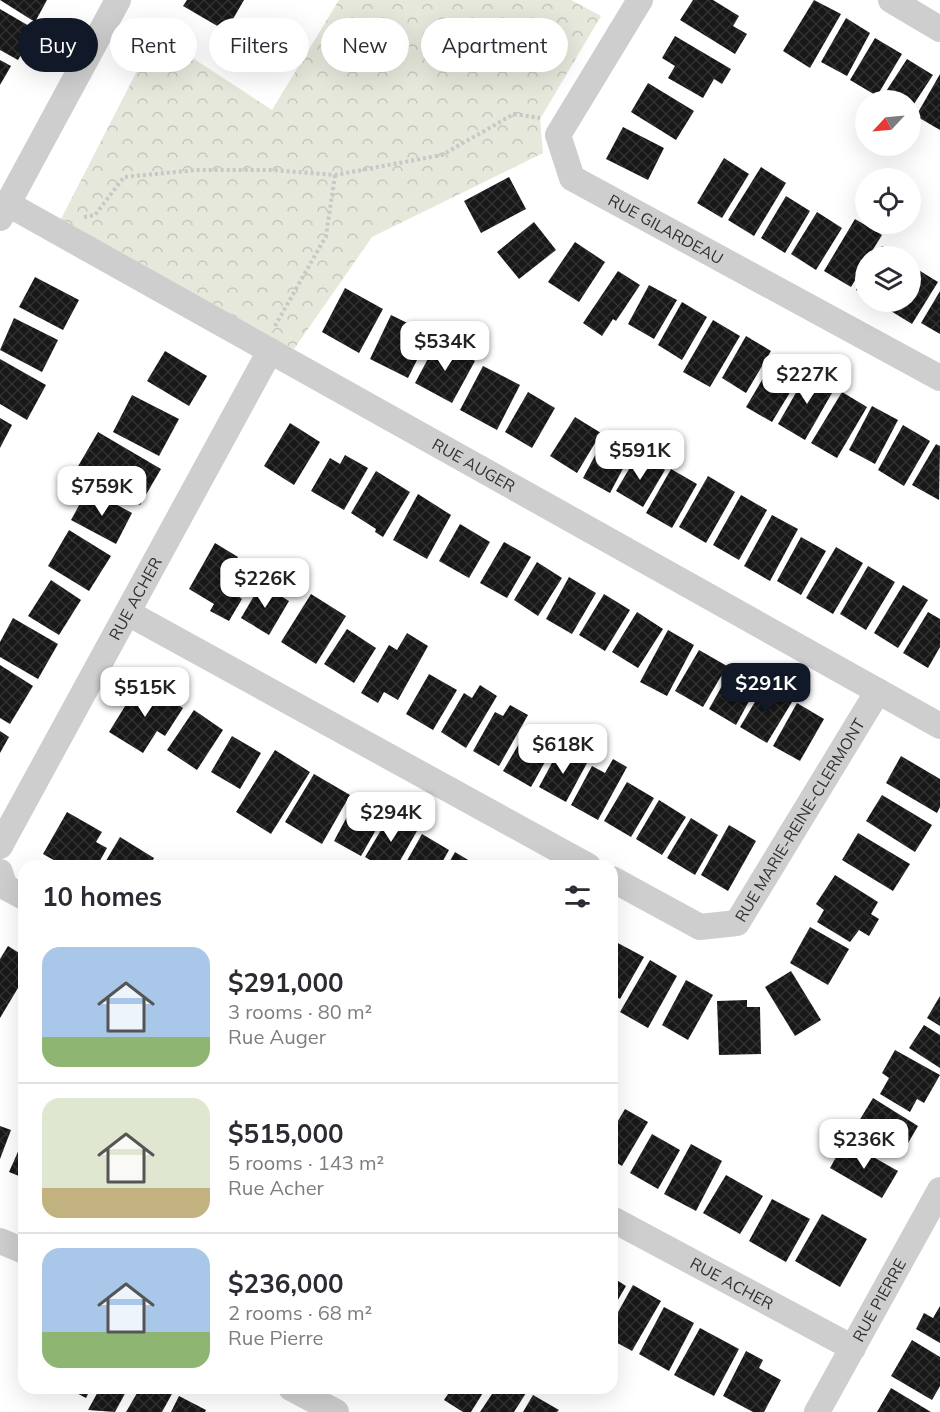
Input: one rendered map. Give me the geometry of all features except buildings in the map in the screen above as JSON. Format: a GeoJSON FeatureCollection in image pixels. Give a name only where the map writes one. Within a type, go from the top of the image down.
{"type":"FeatureCollection","features":[{"type":"Feature","properties":{"kind":"street"},"geometry":{"type":"LineString","coordinates":[[4,211],[118,0]]}},
{"type":"Feature","properties":{"kind":"street"},"geometry":{"type":"LineString","coordinates":[[563,127],[640,0]]}},
{"type":"Feature","properties":{"kind":"street"},"geometry":{"type":"LineString","coordinates":[[891,0],[940,29]]}},
{"type":"Feature","properties":{"kind":"street","name":"RUE GILARDEAU"},"geometry":{"type":"LineString","coordinates":[[563,127],[558,135],[572,178],[940,378]]}},
{"type":"Feature","properties":{"kind":"street","name":"RUE AUGER"},"geometry":{"type":"LineString","coordinates":[[4,211],[267,349],[940,726]]}},
{"type":"Feature","properties":{"kind":"street","name":"RUE ACHER"},"geometry":{"type":"LineString","coordinates":[[0,846],[128,613],[267,349]]}},
{"type":"Feature","properties":{"kind":"street"},"geometry":{"type":"LineString","coordinates":[[128,613],[577,860]]}},
{"type":"Feature","properties":{"kind":"street","name":"RUE MARIE-REINE-CLERMONT"},"geometry":{"type":"LineString","coordinates":[[618,882],[700,927],[737,923],[878,691]]}},
{"type":"Feature","properties":{"kind":"street"},"geometry":{"type":"LineString","coordinates":[[0,872],[5,887],[18,894]]}},
{"type":"Feature","properties":{"kind":"street","name":"RUE PIERRE"},"geometry":{"type":"LineString","coordinates":[[817,1412],[940,1190]]}},
{"type":"Feature","properties":{"kind":"street","name":"RUE ACHER"},"geometry":{"type":"LineString","coordinates":[[618,1222],[853,1348]]}},
{"type":"Feature","properties":{"kind":"street"},"geometry":{"type":"LineString","coordinates":[[0,1241],[18,1248]]}},
{"type":"Feature","properties":{"kind":"street"},"geometry":{"type":"LineString","coordinates":[[302,1394],[336,1412]]}},
{"type":"Feature","properties":{"kind":"path"},"geometry":{"type":"LineString","coordinates":[[73,218],[95,215],[124,177],[196,170],[272,170],[334,175],[442,155],[514,114],[544,119],[563,127]]}},
{"type":"Feature","properties":{"kind":"path"},"geometry":{"type":"LineString","coordinates":[[267,349],[326,236],[334,175]]}},
{"type":"Feature","properties":{"kind":"green space"},"geometry":{"type":"Polygon","coordinates":[[[339,0],[571,0],[601,16],[568,72],[568,18],[421,18],[421,72],[568,72],[540,119],[543,153],[372,237],[294,349],[71,232],[61,219],[136,72],[197,72],[197,61],[209,69],[209,72],[214,72],[272,110],[295,72],[309,72],[309,49],[321,30],[321,72],[409,72],[409,18],[328,18],[339,0]]]}}]}
